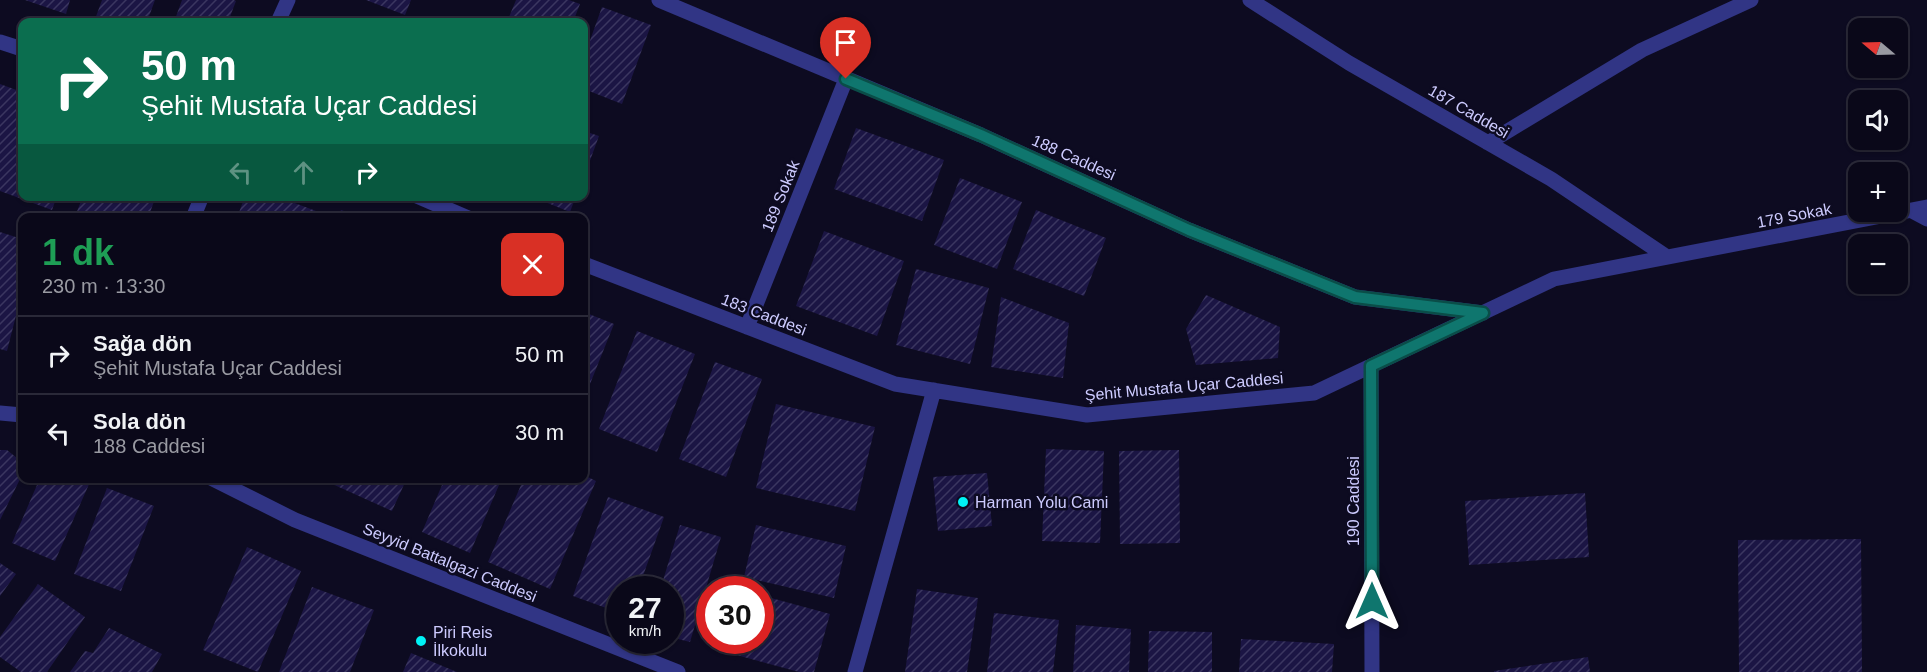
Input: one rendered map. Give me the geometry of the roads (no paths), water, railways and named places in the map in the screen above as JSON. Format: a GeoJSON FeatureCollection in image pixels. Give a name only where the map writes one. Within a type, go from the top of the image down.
{"type":"FeatureCollection","features":[{"type":"Feature","properties":{"kind":"street"},"geometry":{"type":"LineString","coordinates":[[280,18],[288,0]]}},
{"type":"Feature","properties":{"kind":"street","name":"188 Caddesi"},"geometry":{"type":"LineString","coordinates":[[659,0],[981,135],[1189,230],[1355,297],[1483,313]]}},
{"type":"Feature","properties":{"kind":"street","name":"187 Caddesi"},"geometry":{"type":"LineString","coordinates":[[1250,0],[1348,63],[1551,179],[1667,258]]}},
{"type":"Feature","properties":{"kind":"street"},"geometry":{"type":"LineString","coordinates":[[1488,143],[1642,50],[1751,0]]}},
{"type":"Feature","properties":{"kind":"street"},"geometry":{"type":"LineString","coordinates":[[0,42],[18,48]]}},
{"type":"Feature","properties":{"kind":"street","name":"189 Sokak"},"geometry":{"type":"LineString","coordinates":[[747,327],[846,79]]}},
{"type":"Feature","properties":{"kind":"street"},"geometry":{"type":"LineString","coordinates":[[429,201],[456,213]]}},
{"type":"Feature","properties":{"kind":"street","name":"179 Sokak"},"geometry":{"type":"LineString","coordinates":[[1667,258],[1920,209],[1927,219]]}},
{"type":"Feature","properties":{"kind":"street","name":"Şehit Mustafa Uçar Caddesi"},"geometry":{"type":"LineString","coordinates":[[934,390],[1087,415],[1314,393],[1554,279],[1667,258]]}},
{"type":"Feature","properties":{"kind":"street","name":"183 Caddesi"},"geometry":{"type":"LineString","coordinates":[[588,266],[895,384],[934,390]]}},
{"type":"Feature","properties":{"kind":"street","name":"190 Caddesi"},"geometry":{"type":"LineString","coordinates":[[1371,366],[1372,672]]}},
{"type":"Feature","properties":{"kind":"street"},"geometry":{"type":"LineString","coordinates":[[855,672],[934,390]]}},
{"type":"Feature","properties":{"kind":"street"},"geometry":{"type":"LineString","coordinates":[[0,413],[18,415]]}},
{"type":"Feature","properties":{"kind":"street","name":"Seyyid Battalgazi Caddesi"},"geometry":{"type":"LineString","coordinates":[[221,483],[295,520],[678,672]]}},
{"type":"Feature","properties":{"kind":"place","name":"Harman Yolu Cami"},"geometry":{"type":"Point","coordinates":[963,502]}},
{"type":"Feature","properties":{"kind":"place","name":"Piri Reis İlkokulu"},"geometry":{"type":"Point","coordinates":[421,641]}}]}
